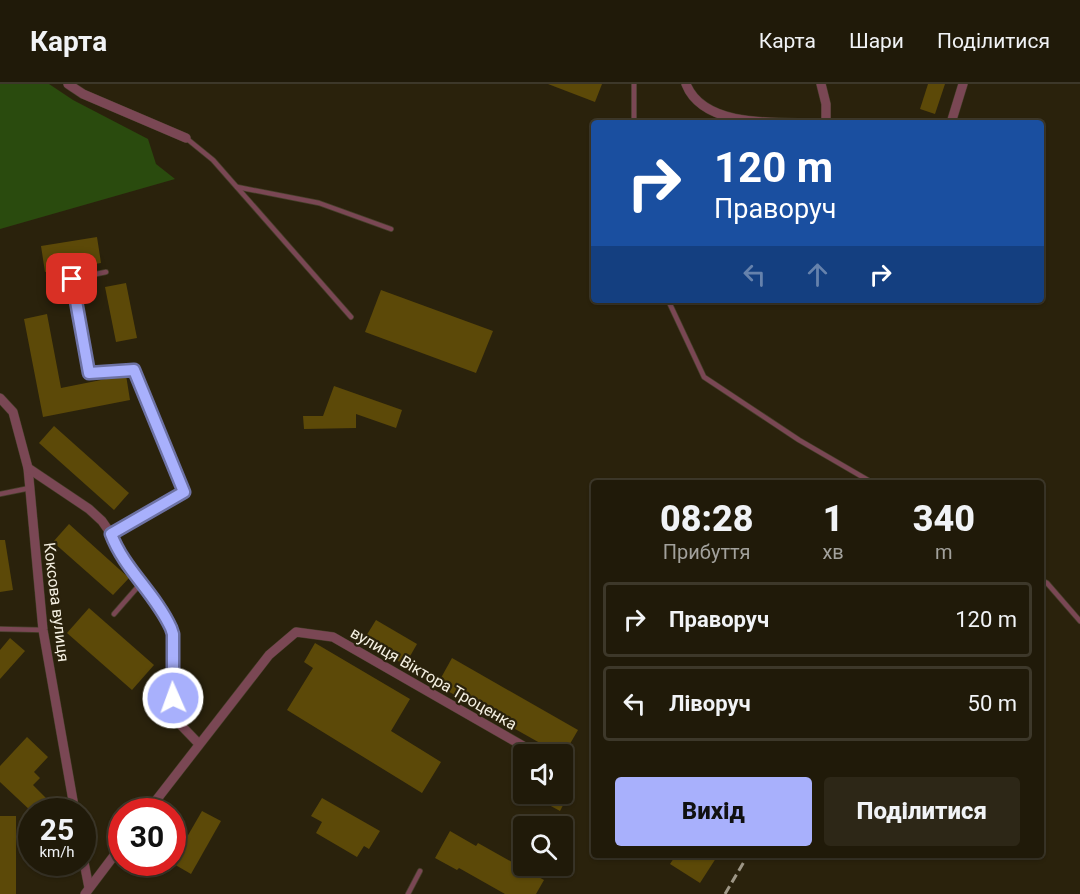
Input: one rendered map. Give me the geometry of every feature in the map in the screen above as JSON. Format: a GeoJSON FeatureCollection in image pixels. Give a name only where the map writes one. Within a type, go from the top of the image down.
{"type":"FeatureCollection","features":[{"type":"Feature","properties":{"kind":"street"},"geometry":{"type":"LineString","coordinates":[[68,84],[83,94],[186,138]]}},
{"type":"Feature","properties":{"kind":"street"},"geometry":{"type":"LineString","coordinates":[[686,84],[690,96],[704,108],[725,116],[747,120]]}},
{"type":"Feature","properties":{"kind":"street"},"geometry":{"type":"LineString","coordinates":[[821,84],[826,104],[824,120]]}},
{"type":"Feature","properties":{"kind":"street"},"geometry":{"type":"LineString","coordinates":[[952,120],[963,84]]}},
{"type":"Feature","properties":{"kind":"street","name":"Коксова вулиця"},"geometry":{"type":"LineString","coordinates":[[2,399],[13,412],[28,468],[43,630],[73,798]]}},
{"type":"Feature","properties":{"kind":"street"},"geometry":{"type":"LineString","coordinates":[[28,468],[89,509],[102,521],[111,534],[118,553],[160,607],[173,634],[173,698],[176,720],[199,744]]}},
{"type":"Feature","properties":{"kind":"street","name":"вулиця Віктора Троценка"},"geometry":{"type":"LineString","coordinates":[[158,798],[269,655],[296,632],[333,636],[520,744]]}},
{"type":"Feature","properties":{"kind":"street"},"geometry":{"type":"LineString","coordinates":[[87,891],[108,863]]}},
{"type":"Feature","properties":{"kind":"street"},"geometry":{"type":"LineString","coordinates":[[85,876],[87,891]]}},
{"type":"Feature","properties":{"kind":"lane"},"geometry":{"type":"LineString","coordinates":[[634,84],[634,120]]}},
{"type":"Feature","properties":{"kind":"lane"},"geometry":{"type":"LineString","coordinates":[[186,138],[213,160],[351,317]]}},
{"type":"Feature","properties":{"kind":"lane"},"geometry":{"type":"LineString","coordinates":[[237,187],[319,203],[391,229]]}},
{"type":"Feature","properties":{"kind":"lane"},"geometry":{"type":"LineString","coordinates":[[106,272],[72,279],[89,373],[134,370],[184,492],[111,534]]}},
{"type":"Feature","properties":{"kind":"lane"},"geometry":{"type":"LineString","coordinates":[[669,303],[705,377],[800,440],[868,480]]}},
{"type":"Feature","properties":{"kind":"lane"},"geometry":{"type":"LineString","coordinates":[[0,494],[31,488]]}},
{"type":"Feature","properties":{"kind":"lane"},"geometry":{"type":"LineString","coordinates":[[114,614],[142,582]]}},
{"type":"Feature","properties":{"kind":"lane"},"geometry":{"type":"LineString","coordinates":[[1044,582],[1080,621]]}},
{"type":"Feature","properties":{"kind":"lane"},"geometry":{"type":"LineString","coordinates":[[0,629],[43,630]]}},
{"type":"Feature","properties":{"kind":"lane"},"geometry":{"type":"LineString","coordinates":[[408,894],[420,872]]}},
{"type":"Feature","properties":{"kind":"green space"},"geometry":{"type":"Polygon","coordinates":[[[0,84],[49,84],[73,100],[148,139],[156,164],[175,179],[0,229],[0,84]]]}},
{"type":"Feature","properties":{"kind":"building"},"geometry":{"type":"Polygon","coordinates":[[[548,84],[602,84],[595,102],[548,84]]]}},
{"type":"Feature","properties":{"kind":"building"},"geometry":{"type":"Polygon","coordinates":[[[928,84],[945,84],[935,114],[920,109],[928,84]]]}},
{"type":"Feature","properties":{"kind":"building"},"geometry":{"type":"Polygon","coordinates":[[[97,237],[101,263],[45,272],[41,246],[97,237]]]}},
{"type":"Feature","properties":{"kind":"building"},"geometry":{"type":"Polygon","coordinates":[[[126,283],[137,338],[116,342],[105,287],[126,283]]]}},
{"type":"Feature","properties":{"kind":"building"},"geometry":{"type":"Polygon","coordinates":[[[381,290],[493,331],[476,373],[365,332],[381,290]]]}},
{"type":"Feature","properties":{"kind":"building"},"geometry":{"type":"Polygon","coordinates":[[[47,314],[61,388],[126,375],[130,400],[43,417],[24,319],[47,314]]]}},
{"type":"Feature","properties":{"kind":"building"},"geometry":{"type":"Polygon","coordinates":[[[334,386],[402,410],[396,428],[356,414],[356,428],[304,429],[303,416],[323,416],[334,386]]]}},
{"type":"Feature","properties":{"kind":"building"},"geometry":{"type":"Polygon","coordinates":[[[54,426],[129,493],[114,510],[39,443],[54,426]]]}},
{"type":"Feature","properties":{"kind":"building"},"geometry":{"type":"Polygon","coordinates":[[[69,524],[129,578],[113,595],[53,542],[69,524]]]}},
{"type":"Feature","properties":{"kind":"building"},"geometry":{"type":"Polygon","coordinates":[[[0,540],[5,540],[13,590],[0,592],[0,540]]]}},
{"type":"Feature","properties":{"kind":"building"},"geometry":{"type":"Polygon","coordinates":[[[89,608],[154,665],[132,690],[67,633],[89,608]]]}},
{"type":"Feature","properties":{"kind":"building"},"geometry":{"type":"Polygon","coordinates":[[[376,620],[417,644],[405,665],[363,641],[376,620]]]}},
{"type":"Feature","properties":{"kind":"building"},"geometry":{"type":"Polygon","coordinates":[[[10,638],[25,651],[0,679],[0,650],[10,638]]]}},
{"type":"Feature","properties":{"kind":"building"},"geometry":{"type":"Polygon","coordinates":[[[315,643],[410,699],[391,731],[441,762],[422,793],[287,710],[313,668],[304,662],[315,643]]]}},
{"type":"Feature","properties":{"kind":"building"},"geometry":{"type":"Polygon","coordinates":[[[452,658],[578,730],[570,744],[542,744],[437,685],[452,658]]]}},
{"type":"Feature","properties":{"kind":"building"},"geometry":{"type":"Polygon","coordinates":[[[27,737],[48,757],[34,772],[40,778],[33,785],[46,798],[18,799],[0,782],[0,766],[27,737]]]}},
{"type":"Feature","properties":{"kind":"building"},"geometry":{"type":"Polygon","coordinates":[[[322,798],[380,831],[369,849],[364,846],[357,857],[316,833],[322,822],[311,816],[322,798]]]}},
{"type":"Feature","properties":{"kind":"building"},"geometry":{"type":"Polygon","coordinates":[[[547,804],[564,804],[560,811],[547,804]]]}},
{"type":"Feature","properties":{"kind":"building"},"geometry":{"type":"Polygon","coordinates":[[[202,811],[221,821],[191,874],[186,871],[186,839],[202,811]]]}},
{"type":"Feature","properties":{"kind":"building"},"geometry":{"type":"Polygon","coordinates":[[[0,816],[16,816],[16,894],[0,894],[0,816]]]}},
{"type":"Feature","properties":{"kind":"building"},"geometry":{"type":"Polygon","coordinates":[[[450,831],[476,846],[478,843],[513,863],[513,876],[537,876],[544,880],[536,894],[505,894],[459,868],[457,870],[435,858],[450,831]]]}},
{"type":"Feature","properties":{"kind":"building"},"geometry":{"type":"Polygon","coordinates":[[[674,858],[716,858],[700,883],[670,864],[674,858]]]}},
{"type":"Feature","properties":{"kind":"railway"},"geometry":{"type":"LineString","coordinates":[[725,894],[746,858]]}},
{"type":"Feature","properties":{"kind":"route"},"geometry":{"type":"LineString","coordinates":[[72,279],[89,373],[134,370],[184,492],[111,534],[118,553],[150,592],[171,628],[173,634],[173,698]]}}]}
